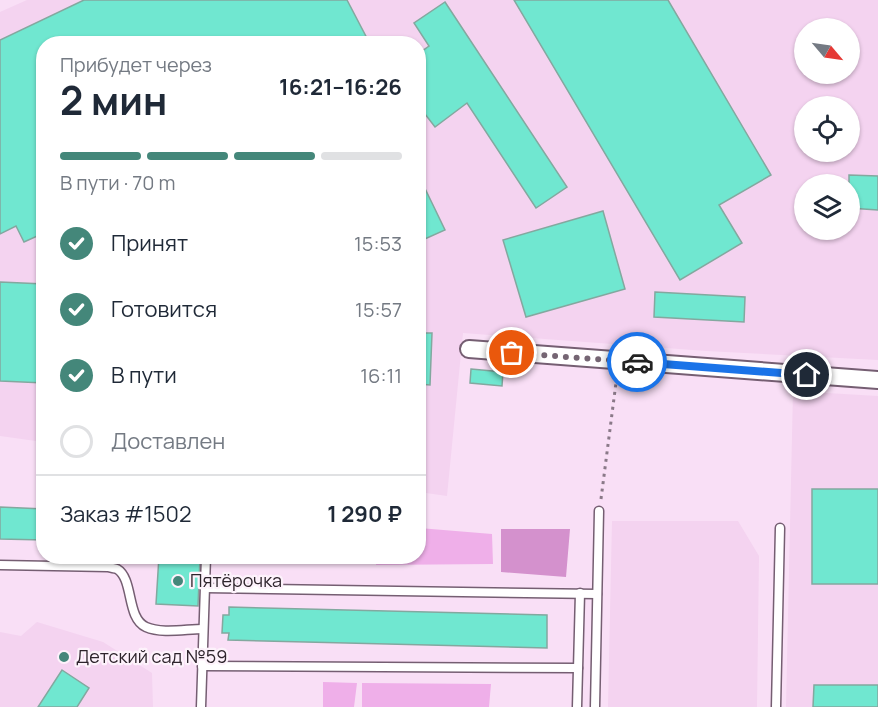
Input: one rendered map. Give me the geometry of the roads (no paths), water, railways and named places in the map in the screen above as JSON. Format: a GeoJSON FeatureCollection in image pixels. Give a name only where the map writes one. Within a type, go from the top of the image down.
{"type":"FeatureCollection","features":[{"type":"Feature","properties":{"kind":"street"},"geometry":{"type":"LineString","coordinates":[[469,350],[878,380]]}},
{"type":"Feature","properties":{"kind":"lane"},"geometry":{"type":"LineString","coordinates":[[595,707],[599,511]]}},
{"type":"Feature","properties":{"kind":"lane"},"geometry":{"type":"LineString","coordinates":[[776,707],[780,528]]}},
{"type":"Feature","properties":{"kind":"lane"},"geometry":{"type":"LineString","coordinates":[[201,707],[206,564]]}},
{"type":"Feature","properties":{"kind":"lane"},"geometry":{"type":"LineString","coordinates":[[0,565],[108,567],[118,570],[124,577],[135,614],[144,626],[155,629],[203,629]]}},
{"type":"Feature","properties":{"kind":"lane"},"geometry":{"type":"LineString","coordinates":[[205,588],[597,594]]}},
{"type":"Feature","properties":{"kind":"lane"},"geometry":{"type":"LineString","coordinates":[[577,707],[580,593]]}},
{"type":"Feature","properties":{"kind":"lane"},"geometry":{"type":"LineString","coordinates":[[202,666],[578,668]]}},
{"type":"Feature","properties":{"kind":"place","name":"Пятёрочка"},"geometry":{"type":"Point","coordinates":[178,581]}},
{"type":"Feature","properties":{"kind":"place","name":"Детский сад №59"},"geometry":{"type":"Point","coordinates":[64,657]}}]}
